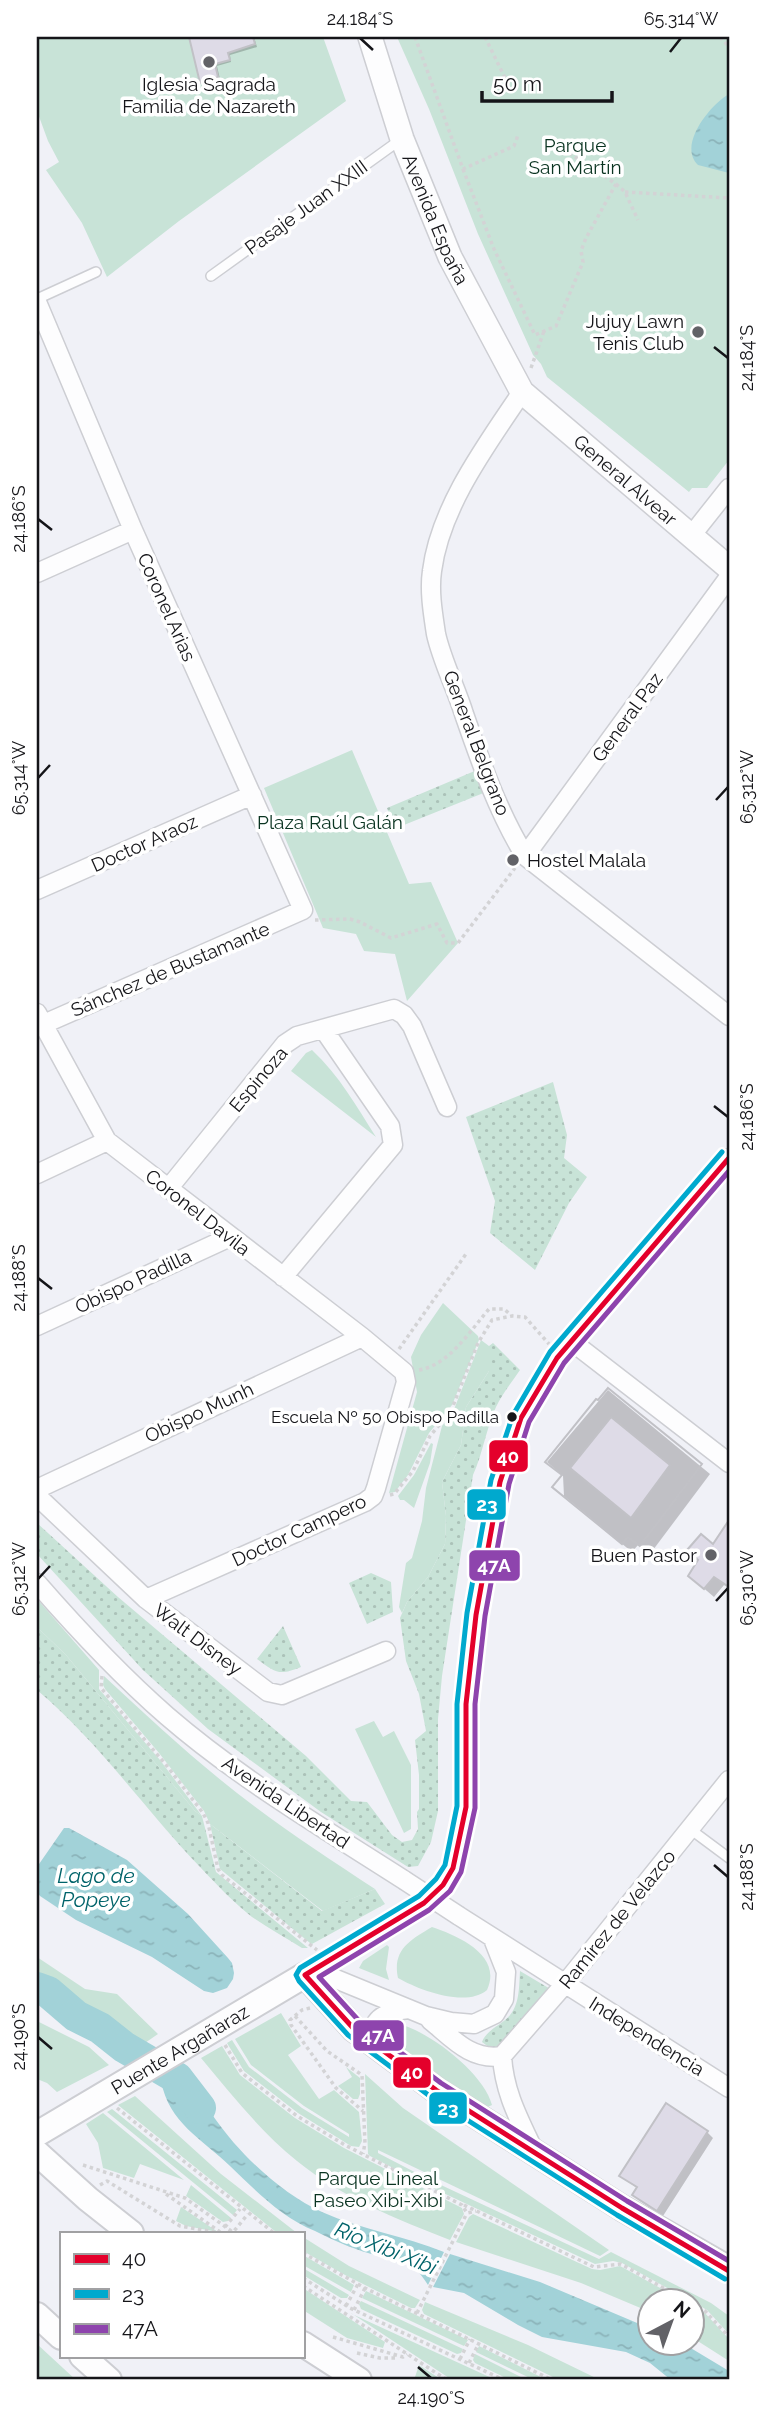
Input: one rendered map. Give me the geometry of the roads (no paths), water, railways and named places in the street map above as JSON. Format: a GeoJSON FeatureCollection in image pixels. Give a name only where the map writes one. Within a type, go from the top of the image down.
{"type":"FeatureCollection","features":[{"type":"Feature","properties":{"kind":"main road"},"geometry":{"type":"LineString","coordinates":[[301,1978],[344,2020],[436,2090],[674,2239],[728,2269]]}},
{"type":"Feature","properties":{"kind":"main road","name":"Puente Argañaraz"},"geometry":{"type":"LineString","coordinates":[[37,2134],[301,1978]]}},
{"type":"Feature","properties":{"kind":"main road"},"geometry":{"type":"LineString","coordinates":[[37,2116],[71,2112]]}},
{"type":"Feature","properties":{"kind":"main road"},"geometry":{"type":"LineString","coordinates":[[37,2153],[130,2232]]}},
{"type":"Feature","properties":{"kind":"main road"},"geometry":{"type":"LineString","coordinates":[[37,2315],[60,2336]]}},
{"type":"Feature","properties":{"kind":"main road"},"geometry":{"type":"LineString","coordinates":[[304,2345],[359,2380]]}},
{"type":"Feature","properties":{"kind":"main road"},"geometry":{"type":"LineString","coordinates":[[84,2358],[109,2380]]}},
{"type":"Feature","properties":{"kind":"street","name":"Avenida España"},"geometry":{"type":"LineString","coordinates":[[370,37],[402,139],[450,257],[522,392]]}},
{"type":"Feature","properties":{"kind":"street","name":"Coronel Arias"},"geometry":{"type":"LineString","coordinates":[[37,300],[133,530],[303,910]]}},
{"type":"Feature","properties":{"kind":"street","name":"General Alvear"},"geometry":{"type":"LineString","coordinates":[[522,392],[729,568]]}},
{"type":"Feature","properties":{"kind":"street","name":"General Belgrano"},"geometry":{"type":"LineString","coordinates":[[522,392],[481,453],[458,494],[438,541],[431,572],[437,636],[482,765],[512,835],[525,856],[729,1016]]}},
{"type":"Feature","properties":{"kind":"street"},"geometry":{"type":"LineString","coordinates":[[691,536],[729,488]]}},
{"type":"Feature","properties":{"kind":"street"},"geometry":{"type":"LineString","coordinates":[[37,573],[133,530]]}},
{"type":"Feature","properties":{"kind":"street","name":"General Paz"},"geometry":{"type":"LineString","coordinates":[[525,856],[729,578]]}},
{"type":"Feature","properties":{"kind":"street","name":"Doctor Araoz"},"geometry":{"type":"LineString","coordinates":[[37,890],[252,795]]}},
{"type":"Feature","properties":{"kind":"street","name":"Sánchez de Bustamante"},"geometry":{"type":"LineString","coordinates":[[39,1021],[303,910]]}},
{"type":"Feature","properties":{"kind":"street","name":"Espinoza"},"geometry":{"type":"LineString","coordinates":[[168,1189],[285,1044],[298,1036],[394,1009],[404,1015],[412,1026],[447,1107]]}},
{"type":"Feature","properties":{"kind":"street","name":"Coronel Davila"},"geometry":{"type":"LineString","coordinates":[[39,1021],[107,1141],[397,1366]]}},
{"type":"Feature","properties":{"kind":"street"},"geometry":{"type":"LineString","coordinates":[[283,1277],[393,1145],[390,1126],[324,1030]]}},
{"type":"Feature","properties":{"kind":"street"},"geometry":{"type":"LineString","coordinates":[[37,1174],[107,1141]]}},
{"type":"Feature","properties":{"kind":"street"},"geometry":{"type":"LineString","coordinates":[[301,1978],[425,1903],[443,1885],[453,1868],[466,1807],[468,1674],[493,1516],[509,1449],[521,1418],[556,1358],[729,1158]]}},
{"type":"Feature","properties":{"kind":"street","name":"Obispo Padilla"},"geometry":{"type":"LineString","coordinates":[[37,1326],[230,1237]]}},
{"type":"Feature","properties":{"kind":"street","name":"Obispo Munh"},"geometry":{"type":"LineString","coordinates":[[37,1489],[362,1337]]}},
{"type":"Feature","properties":{"kind":"street"},"geometry":{"type":"LineString","coordinates":[[571,1341],[729,1463]]}},
{"type":"Feature","properties":{"kind":"street","name":"Doctor Campero"},"geometry":{"type":"LineString","coordinates":[[146,1599],[365,1502],[373,1496],[406,1382],[397,1366]]}},
{"type":"Feature","properties":{"kind":"street","name":"Walt Disney"},"geometry":{"type":"LineString","coordinates":[[37,1496],[146,1599],[268,1692],[282,1695],[386,1651]]}},
{"type":"Feature","properties":{"kind":"street","name":"Avenida Libertad"},"geometry":{"type":"LineString","coordinates":[[37,1583],[133,1686],[197,1741],[243,1776],[564,1985]]}},
{"type":"Feature","properties":{"kind":"street","name":"Ramírez de Velazco"},"geometry":{"type":"LineString","coordinates":[[502,2056],[564,1985],[729,1780]]}},
{"type":"Feature","properties":{"kind":"street"},"geometry":{"type":"LineString","coordinates":[[301,1978],[451,2022],[474,2024],[488,2020],[504,1999],[507,1981],[493,1939]]}},
{"type":"Feature","properties":{"kind":"street","name":"Independencia"},"geometry":{"type":"LineString","coordinates":[[564,1985],[729,2088]]}},
{"type":"Feature","properties":{"kind":"street"},"geometry":{"type":"LineString","coordinates":[[386,2053],[375,2034],[375,2027],[391,2012],[418,2013],[470,2052],[482,2057],[502,2056],[510,2102],[535,2153]]}},
{"type":"Feature","properties":{"kind":"lane","name":"Pasaje Juan XXIII"},"geometry":{"type":"LineString","coordinates":[[211,276],[402,139]]}},
{"type":"Feature","properties":{"kind":"lane"},"geometry":{"type":"LineString","coordinates":[[37,300],[96,272]]}},
{"type":"Feature","properties":{"kind":"lane"},"geometry":{"type":"LineString","coordinates":[[690,1829],[729,1858]]}},
{"type":"Feature","properties":{"kind":"water"},"geometry":{"type":"Polygon","coordinates":[[[729,94],[729,173],[698,165],[691,147],[706,116],[729,94]]]}},
{"type":"Feature","properties":{"kind":"water","name":"Lago de Popeye"},"geometry":{"type":"Polygon","coordinates":[[[64,1828],[69,1828],[127,1860],[188,1914],[232,1963],[233,1979],[227,1988],[213,1993],[204,1991],[152,1957],[76,1920],[40,1896],[37,1892],[37,1867],[64,1828]]]}},
{"type":"Feature","properties":{"kind":"water"},"geometry":{"type":"Polygon","coordinates":[[[37,1978],[127,2031],[142,2045],[125,2056],[77,2033],[53,2008],[37,1999],[37,1978]]]}},
{"type":"Feature","properties":{"kind":"water"},"geometry":{"type":"Polygon","coordinates":[[[187,2066],[196,2088],[224,2131],[260,2170],[281,2187],[301,2201],[337,2218],[444,2252],[428,2285],[415,2268],[407,2263],[346,2245],[291,2218],[270,2203],[188,2129],[171,2108],[161,2081],[187,2066]]]}},
{"type":"Feature","properties":{"kind":"water"},"geometry":{"type":"Polygon","coordinates":[[[450,2254],[540,2282],[636,2323],[636,2357],[626,2352],[542,2337],[464,2293],[433,2287],[450,2254]]]}},
{"type":"Feature","properties":{"kind":"water"},"geometry":{"type":"Polygon","coordinates":[[[706,2357],[729,2371],[729,2380],[671,2380],[639,2358],[706,2357]]]}},
{"type":"Feature","properties":{"kind":"waterway","name":"Río Xibi Xibi"},"geometry":{"type":"LineString","coordinates":[[37,1988],[48,1992],[76,2016],[100,2028],[124,2047],[177,2078],[200,2108]]}},
{"type":"Feature","properties":{"kind":"place","name":"Iglesia Sagrada Familia de Nazareth"},"geometry":{"type":"Point","coordinates":[209,62]}},
{"type":"Feature","properties":{"kind":"place","name":"Jujuy Lawn Tenis Club"},"geometry":{"type":"Point","coordinates":[698,332]}},
{"type":"Feature","properties":{"kind":"place","name":"Hostel Malala"},"geometry":{"type":"Point","coordinates":[513,860]}},
{"type":"Feature","properties":{"kind":"place","name":"Escuela Nº 50 Obispo Padilla"},"geometry":{"type":"Point","coordinates":[512,1417]}},
{"type":"Feature","properties":{"kind":"place","name":"Buen Pastor"},"geometry":{"type":"Point","coordinates":[711,1555]}},
{"type":"Feature","properties":{"kind":"park label","name":"Parque San Martín"},"geometry":{"type":"Point","coordinates":[575,156]}},
{"type":"Feature","properties":{"kind":"park label","name":"Plaza Raúl Galán"},"geometry":{"type":"Point","coordinates":[330,822]}},
{"type":"Feature","properties":{"kind":"park label","name":"Parque Lineal Paseo Xibi-Xibi"},"geometry":{"type":"Point","coordinates":[378,2189]}}]}
